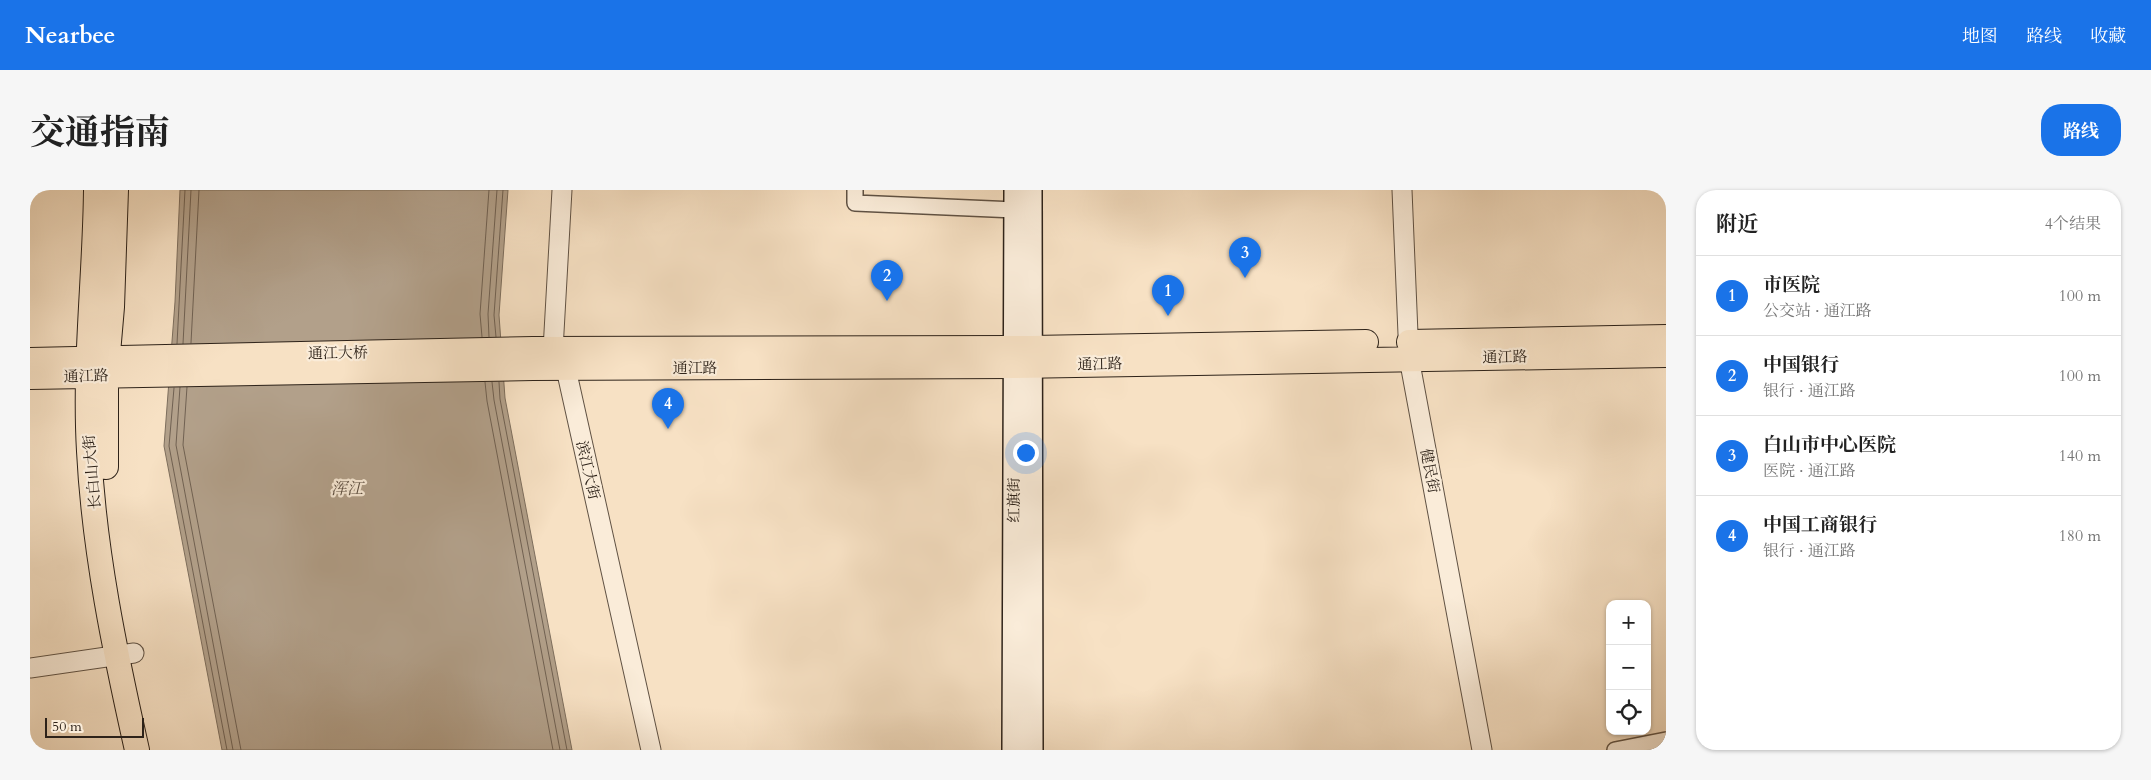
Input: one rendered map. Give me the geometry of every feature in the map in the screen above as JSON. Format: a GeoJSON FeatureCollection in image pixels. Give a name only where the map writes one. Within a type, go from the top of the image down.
{"type":"FeatureCollection","features":[{"type":"Feature","properties":{"kind":"main road","name":"长白山大街"},"geometry":{"type":"LineString","coordinates":[[96,190],[97,368],[89,452],[100,562],[152,750]]}},
{"type":"Feature","properties":{"kind":"main road","name":"长白山大街"},"geometry":{"type":"LineString","coordinates":[[97,368],[112,307],[116,190]]}},
{"type":"Feature","properties":{"kind":"main road"},"geometry":{"type":"LineString","coordinates":[[1031,190],[1023,357],[1032,750]]}},
{"type":"Feature","properties":{"kind":"main road","name":"红旗街"},"geometry":{"type":"LineString","coordinates":[[1014,750],[1023,357],[1015,200]]}},
{"type":"Feature","properties":{"kind":"main road","name":"通江路"},"geometry":{"type":"LineString","coordinates":[[540,355],[566,369],[1023,357],[1408,350],[1666,337]]}},
{"type":"Feature","properties":{"kind":"main road","name":"通江路"},"geometry":{"type":"LineString","coordinates":[[1408,350],[1666,355]]}},
{"type":"Feature","properties":{"kind":"main road","name":"通江路"},"geometry":{"type":"LineString","coordinates":[[540,355],[1023,357]]}},
{"type":"Feature","properties":{"kind":"main road","name":"通江大桥"},"geometry":{"type":"LineString","coordinates":[[142,366],[540,355]]}},
{"type":"Feature","properties":{"kind":"main road","name":"通江路"},"geometry":{"type":"LineString","coordinates":[[30,360],[97,368]]}},
{"type":"Feature","properties":{"kind":"main road","name":"通江路"},"geometry":{"type":"LineString","coordinates":[[30,377],[97,368],[142,366]]}},
{"type":"Feature","properties":{"kind":"main road","name":"长白山大街"},"geometry":{"type":"LineString","coordinates":[[126,655],[137,750]]}},
{"type":"Feature","properties":{"kind":"street"},"geometry":{"type":"LineString","coordinates":[[540,355],[562,190]]}},
{"type":"Feature","properties":{"kind":"street"},"geometry":{"type":"LineString","coordinates":[[854,190],[855,203],[1015,200]]}},
{"type":"Feature","properties":{"kind":"street","name":"健民街"},"geometry":{"type":"LineString","coordinates":[[1402,190],[1408,350],[1482,750]]}},
{"type":"Feature","properties":{"kind":"street","name":"滨江大街"},"geometry":{"type":"LineString","coordinates":[[566,369],[651,750]]}},
{"type":"Feature","properties":{"kind":"street"},"geometry":{"type":"LineString","coordinates":[[30,668],[126,655]]}},
{"type":"Feature","properties":{"kind":"street"},"geometry":{"type":"LineString","coordinates":[[1615,750],[1666,740]]}},
{"type":"Feature","properties":{"kind":"water","name":"浑江"},"geometry":{"type":"Polygon","coordinates":[[[180,190],[508,190],[499,315],[505,398],[572,750],[222,750],[164,446],[175,302],[180,190]]]}},
{"type":"Feature","properties":{"kind":"place","name":"白山市中心医院"},"geometry":{"type":"Point","coordinates":[1245,278]}},
{"type":"Feature","properties":{"kind":"place","name":"中国银行"},"geometry":{"type":"Point","coordinates":[887,301]}},
{"type":"Feature","properties":{"kind":"place","name":"市医院"},"geometry":{"type":"Point","coordinates":[1168,316]}},
{"type":"Feature","properties":{"kind":"place","name":"中国工商银行"},"geometry":{"type":"Point","coordinates":[668,429]}}]}
